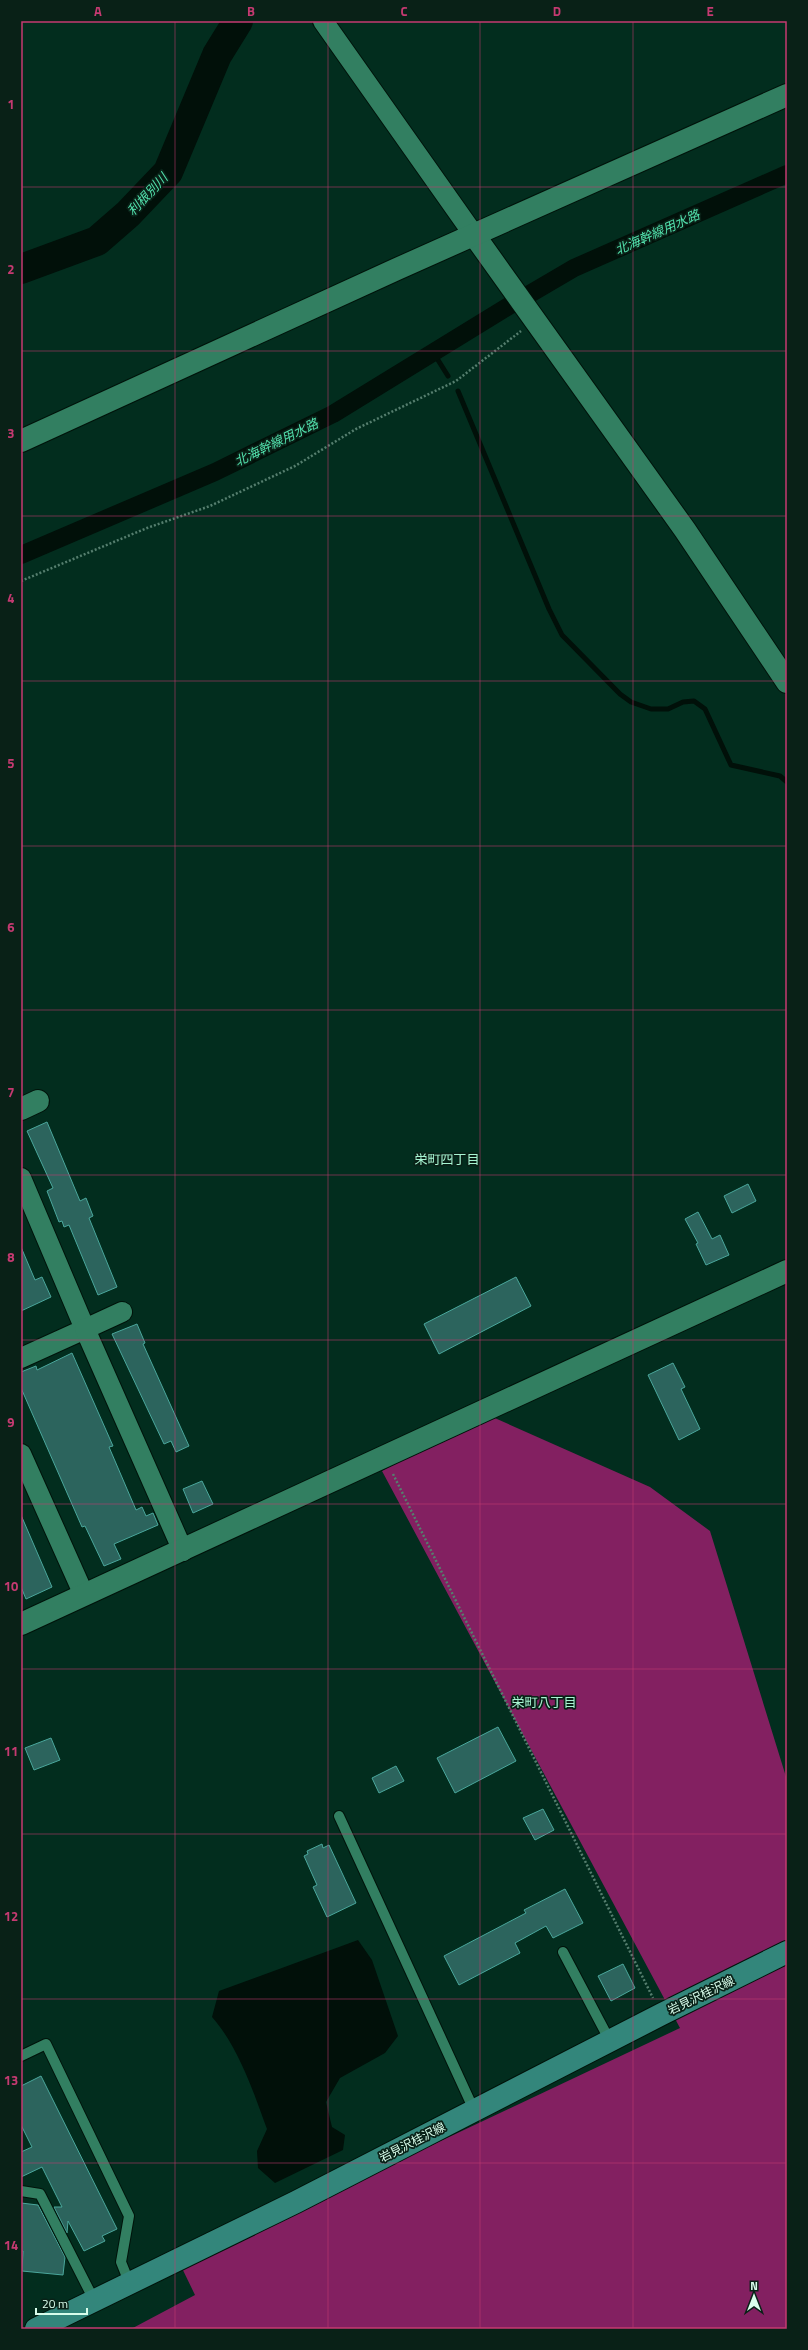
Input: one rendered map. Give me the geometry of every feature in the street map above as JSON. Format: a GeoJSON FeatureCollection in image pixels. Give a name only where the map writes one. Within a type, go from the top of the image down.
{"type":"FeatureCollection","features":[{"type":"Feature","properties":{"kind":"main road","name":"岩見沢桂沢線"},"geometry":{"type":"LineString","coordinates":[[36,2329],[129,2282],[296,2202],[662,2014],[787,1952]]}},
{"type":"Feature","properties":{"kind":"street"},"geometry":{"type":"LineString","coordinates":[[323,21],[685,530],[787,682]]}},
{"type":"Feature","properties":{"kind":"street"},"geometry":{"type":"LineString","coordinates":[[21,441],[474,235],[787,95]]}},
{"type":"Feature","properties":{"kind":"street"},"geometry":{"type":"LineString","coordinates":[[21,1178],[85,1329],[183,1551]]}},
{"type":"Feature","properties":{"kind":"street"},"geometry":{"type":"LineString","coordinates":[[21,1624],[183,1551],[787,1271]]}},
{"type":"Feature","properties":{"kind":"street"},"geometry":{"type":"LineString","coordinates":[[21,1358],[122,1312]]}},
{"type":"Feature","properties":{"kind":"street"},"geometry":{"type":"LineString","coordinates":[[21,1454],[84,1595]]}},
{"type":"Feature","properties":{"kind":"lane"},"geometry":{"type":"LineString","coordinates":[[339,1816],[474,2110]]}},
{"type":"Feature","properties":{"kind":"lane"},"geometry":{"type":"LineString","coordinates":[[563,1952],[610,2041]]}},
{"type":"Feature","properties":{"kind":"lane"},"geometry":{"type":"LineString","coordinates":[[21,2056],[46,2044],[129,2216],[121,2262],[129,2282]]}},
{"type":"Feature","properties":{"kind":"lane"},"geometry":{"type":"LineString","coordinates":[[21,2191],[40,2194],[94,2300]]}},
{"type":"Feature","properties":{"kind":"path"},"geometry":{"type":"LineString","coordinates":[[21,581],[147,528],[210,506],[295,466],[356,429],[456,381],[518,333],[537,322]]}},
{"type":"Feature","properties":{"kind":"path"},"geometry":{"type":"LineString","coordinates":[[384,1457],[662,2014]]}},
{"type":"Feature","properties":{"kind":"shaded area"},"geometry":{"type":"Polygon","coordinates":[[[488,1415],[650,1487],[710,1531],[787,1780],[787,2329],[131,2329],[195,2295],[180,2264],[680,2028],[382,1471],[488,1415]]]}},
{"type":"Feature","properties":{"kind":"shaded area"},"geometry":{"type":"Polygon","coordinates":[[[358,1940],[372,1960],[398,2036],[385,2053],[340,2078],[326,2102],[332,2127],[345,2135],[343,2150],[275,2183],[258,2168],[257,2151],[267,2129],[257,2100],[230,2042],[212,2017],[219,1991],[358,1940]]]}},
{"type":"Feature","properties":{"kind":"building"},"geometry":{"type":"Polygon","coordinates":[[[47,1122],[80,1201],[86,1198],[93,1216],[89,1218],[117,1287],[98,1295],[69,1225],[64,1227],[62,1221],[59,1222],[47,1191],[53,1188],[27,1131],[47,1122]]]}},
{"type":"Feature","properties":{"kind":"building"},"geometry":{"type":"Polygon","coordinates":[[[748,1184],[756,1201],[732,1213],[724,1196],[748,1184]]]}},
{"type":"Feature","properties":{"kind":"building"},"geometry":{"type":"Polygon","coordinates":[[[698,1212],[712,1239],[720,1235],[729,1255],[706,1265],[696,1244],[698,1243],[685,1219],[698,1212]]]}},
{"type":"Feature","properties":{"kind":"building"},"geometry":{"type":"Polygon","coordinates":[[[21,1247],[35,1280],[42,1277],[51,1297],[21,1311],[21,1247]]]}},
{"type":"Feature","properties":{"kind":"building"},"geometry":{"type":"Polygon","coordinates":[[[516,1277],[531,1306],[439,1354],[424,1324],[516,1277]]]}},
{"type":"Feature","properties":{"kind":"building"},"geometry":{"type":"Polygon","coordinates":[[[137,1324],[145,1343],[143,1344],[189,1446],[176,1452],[171,1441],[164,1444],[112,1334],[137,1324]]]}},
{"type":"Feature","properties":{"kind":"building"},"geometry":{"type":"Polygon","coordinates":[[[72,1353],[113,1446],[109,1447],[136,1510],[142,1507],[146,1516],[153,1513],[158,1525],[114,1544],[121,1559],[104,1566],[85,1526],[82,1527],[21,1388],[21,1372],[36,1366],[37,1370],[72,1353]]]}},
{"type":"Feature","properties":{"kind":"building"},"geometry":{"type":"Polygon","coordinates":[[[673,1363],[685,1387],[681,1389],[700,1429],[679,1440],[648,1375],[673,1363]]]}},
{"type":"Feature","properties":{"kind":"building"},"geometry":{"type":"Polygon","coordinates":[[[202,1481],[213,1504],[193,1513],[183,1489],[202,1481]]]}},
{"type":"Feature","properties":{"kind":"building"},"geometry":{"type":"Polygon","coordinates":[[[21,1515],[52,1587],[26,1599],[21,1587],[21,1515]]]}},
{"type":"Feature","properties":{"kind":"building"},"geometry":{"type":"Polygon","coordinates":[[[498,1727],[516,1761],[455,1793],[437,1758],[498,1727]]]}},
{"type":"Feature","properties":{"kind":"building"},"geometry":{"type":"Polygon","coordinates":[[[51,1738],[60,1760],[34,1770],[25,1748],[51,1738]]]}},
{"type":"Feature","properties":{"kind":"building"},"geometry":{"type":"Polygon","coordinates":[[[396,1766],[404,1781],[379,1793],[372,1778],[396,1766]]]}},
{"type":"Feature","properties":{"kind":"building"},"geometry":{"type":"Polygon","coordinates":[[[543,1809],[554,1830],[535,1840],[523,1818],[543,1809]]]}},
{"type":"Feature","properties":{"kind":"building"},"geometry":{"type":"Polygon","coordinates":[[[322,1844],[323,1848],[329,1845],[356,1903],[327,1917],[313,1887],[317,1885],[304,1856],[308,1854],[307,1851],[322,1844]]]}},
{"type":"Feature","properties":{"kind":"building"},"geometry":{"type":"Polygon","coordinates":[[[565,1889],[583,1923],[553,1938],[546,1926],[515,1943],[520,1953],[459,1985],[444,1956],[526,1913],[524,1910],[565,1889]]]}},
{"type":"Feature","properties":{"kind":"building"},"geometry":{"type":"Polygon","coordinates":[[[623,1964],[635,1988],[611,2001],[598,1976],[623,1964]]]}},
{"type":"Feature","properties":{"kind":"building"},"geometry":{"type":"Polygon","coordinates":[[[41,2076],[117,2229],[102,2236],[105,2241],[84,2251],[68,2221],[67,2233],[54,2207],[62,2207],[42,2167],[21,2177],[21,2152],[32,2147],[21,2125],[21,2086],[41,2076]]]}},
{"type":"Feature","properties":{"kind":"building"},"geometry":{"type":"Polygon","coordinates":[[[21,2203],[38,2205],[65,2257],[63,2275],[22,2271],[23,2251],[21,2251],[21,2203]]]}},
{"type":"Feature","properties":{"kind":"waterway","name":"利根別川"},"geometry":{"type":"LineString","coordinates":[[21,269],[97,241],[128,214],[168,172],[217,55],[238,21]]}},
{"type":"Feature","properties":{"kind":"waterway","name":"北海幹線用水路"},"geometry":{"type":"LineString","coordinates":[[528,295],[574,268],[787,174]]}},
{"type":"Feature","properties":{"kind":"waterway","name":"北海幹線用水路"},"geometry":{"type":"LineString","coordinates":[[21,555],[215,472],[333,414],[517,301]]}},
{"type":"Feature","properties":{"kind":"waterway"},"geometry":{"type":"LineString","coordinates":[[433,352],[448,376]]}},
{"type":"Feature","properties":{"kind":"waterway"},"geometry":{"type":"LineString","coordinates":[[458,391],[549,609],[562,635],[620,694],[631,702],[651,709],[668,709],[683,702],[694,701],[705,709],[731,765],[780,776],[787,782]]}},
{"type":"Feature","properties":{"kind":"district","name":"栄町四丁目"},"geometry":{"type":"Point","coordinates":[447,1159]}},
{"type":"Feature","properties":{"kind":"district","name":"栄町八丁目"},"geometry":{"type":"Point","coordinates":[544,1702]}}]}
